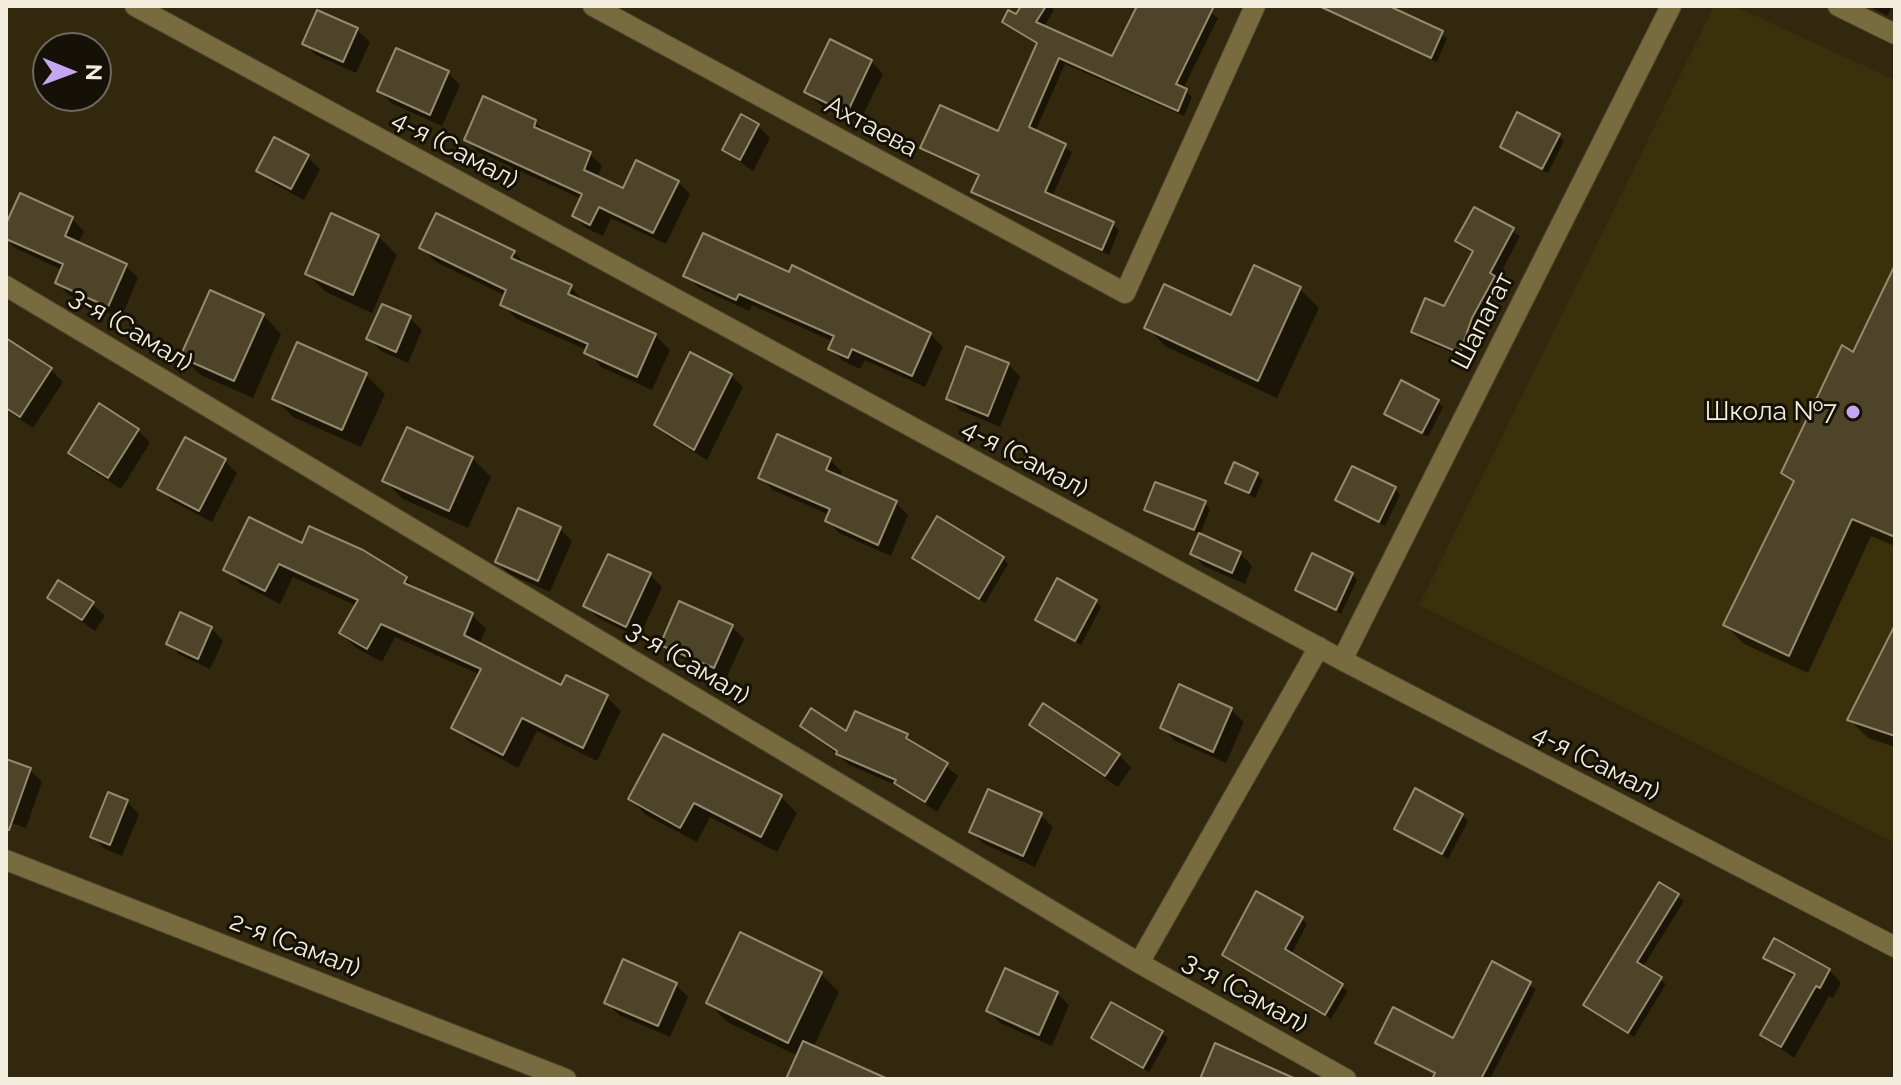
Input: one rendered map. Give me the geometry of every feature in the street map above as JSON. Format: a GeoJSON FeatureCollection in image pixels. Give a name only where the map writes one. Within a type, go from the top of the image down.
{"type":"FeatureCollection","features":[{"type":"Feature","properties":{"kind":"street","name":"4-я (Самал)"},"geometry":{"type":"LineString","coordinates":[[135,6],[1342,660],[1895,947]]}},
{"type":"Feature","properties":{"kind":"street","name":"Ахтаева"},"geometry":{"type":"LineString","coordinates":[[593,6],[1125,293],[1255,6]]}},
{"type":"Feature","properties":{"kind":"street","name":"Шапагат"},"geometry":{"type":"LineString","coordinates":[[1342,660],[1671,6]]}},
{"type":"Feature","properties":{"kind":"street"},"geometry":{"type":"LineString","coordinates":[[1838,6],[1895,34]]}},
{"type":"Feature","properties":{"kind":"street","name":"3-я (Самал)"},"geometry":{"type":"LineString","coordinates":[[6,286],[1139,963],[1346,1079]]}},
{"type":"Feature","properties":{"kind":"street"},"geometry":{"type":"LineString","coordinates":[[1139,963],[1319,647]]}},
{"type":"Feature","properties":{"kind":"street","name":"2-я (Самал)"},"geometry":{"type":"LineString","coordinates":[[6,860],[566,1079]]}},
{"type":"Feature","properties":{"kind":"shaded area"},"geometry":{"type":"Polygon","coordinates":[[[1714,6],[1734,6],[1895,80],[1895,843],[1419,605],[1714,6]]]}},
{"type":"Feature","properties":{"kind":"building"},"geometry":{"type":"Polygon","coordinates":[[[1021,6],[1046,6],[1036,22],[1112,56],[1137,6],[1214,6],[1176,84],[1187,89],[1178,111],[1059,58],[1029,127],[1066,144],[1045,192],[1114,222],[1102,250],[971,192],[979,175],[920,148],[940,105],[998,131],[1037,43],[1002,22],[1008,10],[1016,14],[1021,6]]]}},
{"type":"Feature","properties":{"kind":"building"},"geometry":{"type":"Polygon","coordinates":[[[1319,6],[1389,6],[1443,31],[1431,58],[1319,6]]]}},
{"type":"Feature","properties":{"kind":"building"},"geometry":{"type":"Polygon","coordinates":[[[317,10],[358,28],[343,62],[302,44],[317,10]]]}},
{"type":"Feature","properties":{"kind":"building"},"geometry":{"type":"Polygon","coordinates":[[[830,39],[872,60],[847,113],[804,92],[830,39]]]}},
{"type":"Feature","properties":{"kind":"building"},"geometry":{"type":"Polygon","coordinates":[[[396,48],[449,71],[430,115],[377,91],[396,48]]]}},
{"type":"Feature","properties":{"kind":"building"},"geometry":{"type":"Polygon","coordinates":[[[483,96],[536,120],[534,127],[591,152],[584,170],[623,188],[636,160],[679,181],[653,233],[599,207],[590,225],[572,216],[582,194],[464,140],[483,96]]]}},
{"type":"Feature","properties":{"kind":"building"},"geometry":{"type":"Polygon","coordinates":[[[1517,112],[1560,134],[1542,169],[1500,147],[1517,112]]]}},
{"type":"Feature","properties":{"kind":"building"},"geometry":{"type":"Polygon","coordinates":[[[741,114],[759,124],[740,160],[722,150],[741,114]]]}},
{"type":"Feature","properties":{"kind":"building"},"geometry":{"type":"Polygon","coordinates":[[[274,137],[309,155],[291,189],[256,171],[274,137]]]}},
{"type":"Feature","properties":{"kind":"building"},"geometry":{"type":"Polygon","coordinates":[[[20,193],[73,217],[65,236],[127,264],[108,307],[55,283],[63,264],[6,239],[6,224],[20,193]]]}},
{"type":"Feature","properties":{"kind":"building"},"geometry":{"type":"Polygon","coordinates":[[[1474,207],[1514,228],[1490,273],[1495,276],[1472,318],[1460,353],[1411,332],[1425,298],[1444,306],[1473,251],[1455,241],[1474,207]]]}},
{"type":"Feature","properties":{"kind":"building"},"geometry":{"type":"Polygon","coordinates":[[[331,213],[379,235],[353,295],[305,274],[331,213]]]}},
{"type":"Feature","properties":{"kind":"building"},"geometry":{"type":"Polygon","coordinates":[[[436,213],[515,251],[511,258],[572,285],[568,294],[656,334],[637,377],[584,353],[588,344],[500,305],[506,290],[419,248],[436,213]]]}},
{"type":"Feature","properties":{"kind":"building"},"geometry":{"type":"Polygon","coordinates":[[[703,233],[789,272],[792,265],[931,333],[912,376],[852,349],[848,358],[828,349],[834,336],[739,294],[736,300],[683,276],[703,233]]]}},
{"type":"Feature","properties":{"kind":"building"},"geometry":{"type":"Polygon","coordinates":[[[1254,265],[1301,287],[1258,381],[1144,328],[1164,284],[1231,315],[1254,265]]]}},
{"type":"Feature","properties":{"kind":"building","name":"Школа №7"},"geometry":{"type":"Polygon","coordinates":[[[1895,265],[1895,537],[1852,519],[1789,656],[1723,625],[1794,481],[1781,473],[1842,345],[1853,352],[1895,265]]]}},
{"type":"Feature","properties":{"kind":"building"},"geometry":{"type":"Polygon","coordinates":[[[210,290],[264,314],[234,381],[180,357],[210,290]]]}},
{"type":"Feature","properties":{"kind":"building"},"geometry":{"type":"Polygon","coordinates":[[[382,304],[411,316],[396,352],[366,339],[382,304]]]}},
{"type":"Feature","properties":{"kind":"building"},"geometry":{"type":"Polygon","coordinates":[[[6,338],[52,368],[20,417],[6,408],[6,338]]]}},
{"type":"Feature","properties":{"kind":"building"},"geometry":{"type":"Polygon","coordinates":[[[297,342],[367,373],[342,430],[272,399],[297,342]]]}},
{"type":"Feature","properties":{"kind":"building"},"geometry":{"type":"Polygon","coordinates":[[[966,346],[1009,363],[988,416],[946,399],[966,346]]]}},
{"type":"Feature","properties":{"kind":"building"},"geometry":{"type":"Polygon","coordinates":[[[690,352],[732,374],[694,450],[654,425],[690,352]]]}},
{"type":"Feature","properties":{"kind":"building"},"geometry":{"type":"Polygon","coordinates":[[[1401,380],[1439,400],[1422,433],[1384,414],[1401,380]]]}},
{"type":"Feature","properties":{"kind":"building"},"geometry":{"type":"Polygon","coordinates":[[[99,403],[139,429],[108,478],[68,453],[99,403]]]}},
{"type":"Feature","properties":{"kind":"building"},"geometry":{"type":"Polygon","coordinates":[[[407,427],[473,457],[449,511],[382,481],[407,427]]]}},
{"type":"Feature","properties":{"kind":"building"},"geometry":{"type":"Polygon","coordinates":[[[777,434],[831,458],[826,470],[897,501],[878,545],[825,521],[830,509],[758,478],[777,434]]]}},
{"type":"Feature","properties":{"kind":"building"},"geometry":{"type":"Polygon","coordinates":[[[185,437],[226,459],[199,511],[157,489],[185,437]]]}},
{"type":"Feature","properties":{"kind":"building"},"geometry":{"type":"Polygon","coordinates":[[[1234,462],[1258,473],[1249,493],[1225,483],[1234,462]]]}},
{"type":"Feature","properties":{"kind":"building"},"geometry":{"type":"Polygon","coordinates":[[[1352,466],[1396,487],[1379,522],[1335,500],[1352,466]]]}},
{"type":"Feature","properties":{"kind":"building"},"geometry":{"type":"Polygon","coordinates":[[[1155,482],[1206,501],[1194,530],[1144,510],[1155,482]]]}},
{"type":"Feature","properties":{"kind":"building"},"geometry":{"type":"Polygon","coordinates":[[[518,508],[561,527],[538,581],[495,562],[518,508]]]}},
{"type":"Feature","properties":{"kind":"building"},"geometry":{"type":"Polygon","coordinates":[[[937,516],[1004,557],[979,599],[912,558],[937,516]]]}},
{"type":"Feature","properties":{"kind":"building"},"geometry":{"type":"Polygon","coordinates":[[[249,517],[302,543],[309,526],[363,550],[407,577],[404,583],[473,613],[464,635],[561,685],[566,675],[608,695],[583,748],[522,718],[503,755],[451,728],[481,669],[381,624],[367,649],[339,633],[358,600],[279,564],[265,591],[223,570],[249,517]]]}},
{"type":"Feature","properties":{"kind":"building"},"geometry":{"type":"Polygon","coordinates":[[[1199,533],[1241,552],[1232,573],[1190,554],[1199,533]]]}},
{"type":"Feature","properties":{"kind":"building"},"geometry":{"type":"Polygon","coordinates":[[[1312,553],[1353,573],[1336,610],[1295,590],[1312,553]]]}},
{"type":"Feature","properties":{"kind":"building"},"geometry":{"type":"Polygon","coordinates":[[[608,554],[651,573],[626,627],[583,606],[608,554]]]}},
{"type":"Feature","properties":{"kind":"building"},"geometry":{"type":"Polygon","coordinates":[[[1057,578],[1097,600],[1075,641],[1035,620],[1057,578]]]}},
{"type":"Feature","properties":{"kind":"building"},"geometry":{"type":"Polygon","coordinates":[[[58,580],[94,602],[82,620],[47,598],[58,580]]]}},
{"type":"Feature","properties":{"kind":"building"},"geometry":{"type":"Polygon","coordinates":[[[679,601],[733,625],[714,668],[660,645],[679,601]]]}},
{"type":"Feature","properties":{"kind":"building"},"geometry":{"type":"Polygon","coordinates":[[[180,612],[212,627],[198,659],[166,644],[180,612]]]}},
{"type":"Feature","properties":{"kind":"building"},"geometry":{"type":"Polygon","coordinates":[[[1895,625],[1895,736],[1847,720],[1895,625]]]}},
{"type":"Feature","properties":{"kind":"building"},"geometry":{"type":"Polygon","coordinates":[[[1179,684],[1232,708],[1213,752],[1160,728],[1179,684]]]}},
{"type":"Feature","properties":{"kind":"building"},"geometry":{"type":"Polygon","coordinates":[[[1043,703],[1120,754],[1105,776],[1029,725],[1043,703]]]}},
{"type":"Feature","properties":{"kind":"building"},"geometry":{"type":"Polygon","coordinates":[[[811,708],[846,731],[855,711],[908,734],[906,738],[948,763],[925,802],[894,783],[896,780],[836,754],[837,751],[800,726],[811,708]]]}},
{"type":"Feature","properties":{"kind":"building"},"geometry":{"type":"Polygon","coordinates":[[[663,734],[782,795],[761,837],[694,803],[680,828],[628,799],[663,734]]]}},
{"type":"Feature","properties":{"kind":"building"},"geometry":{"type":"Polygon","coordinates":[[[6,759],[31,768],[9,830],[6,830],[6,759]]]}},
{"type":"Feature","properties":{"kind":"building"},"geometry":{"type":"Polygon","coordinates":[[[1415,788],[1463,814],[1442,854],[1394,829],[1415,788]]]}},
{"type":"Feature","properties":{"kind":"building"},"geometry":{"type":"Polygon","coordinates":[[[988,789],[1042,813],[1023,856],[969,832],[988,789]]]}},
{"type":"Feature","properties":{"kind":"building"},"geometry":{"type":"Polygon","coordinates":[[[108,792],[128,800],[110,845],[90,837],[108,792]]]}},
{"type":"Feature","properties":{"kind":"building"},"geometry":{"type":"Polygon","coordinates":[[[1659,882],[1679,894],[1637,962],[1662,977],[1628,1033],[1583,1005],[1659,882]]]}},
{"type":"Feature","properties":{"kind":"building"},"geometry":{"type":"Polygon","coordinates":[[[1256,891],[1303,917],[1285,949],[1343,984],[1325,1015],[1222,955],[1256,891]]]}},
{"type":"Feature","properties":{"kind":"building"},"geometry":{"type":"Polygon","coordinates":[[[740,932],[822,972],[788,1043],[706,1003],[740,932]]]}},
{"type":"Feature","properties":{"kind":"building"},"geometry":{"type":"Polygon","coordinates":[[[1774,938],[1830,969],[1820,988],[1816,986],[1781,1047],[1760,1035],[1795,974],[1763,958],[1774,938]]]}},
{"type":"Feature","properties":{"kind":"building"},"geometry":{"type":"Polygon","coordinates":[[[623,959],[677,983],[658,1026],[604,1003],[623,959]]]}},
{"type":"Feature","properties":{"kind":"building"},"geometry":{"type":"Polygon","coordinates":[[[1492,961],[1531,982],[1481,1079],[1432,1079],[1435,1073],[1375,1043],[1393,1007],[1453,1038],[1492,961]]]}},
{"type":"Feature","properties":{"kind":"building"},"geometry":{"type":"Polygon","coordinates":[[[1005,968],[1058,992],[1039,1035],[986,1011],[1005,968]]]}},
{"type":"Feature","properties":{"kind":"building"},"geometry":{"type":"Polygon","coordinates":[[[1111,1002],[1163,1031],[1143,1068],[1091,1038],[1111,1002]]]}},
{"type":"Feature","properties":{"kind":"building"},"geometry":{"type":"Polygon","coordinates":[[[803,1041],[888,1079],[786,1079],[803,1041]]]}},
{"type":"Feature","properties":{"kind":"building"},"geometry":{"type":"Polygon","coordinates":[[[1215,1043],[1296,1079],[1200,1079],[1215,1043]]]}},
{"type":"Feature","properties":{"kind":"place","name":"Школа №7"},"geometry":{"type":"Point","coordinates":[1853,412]}}]}
